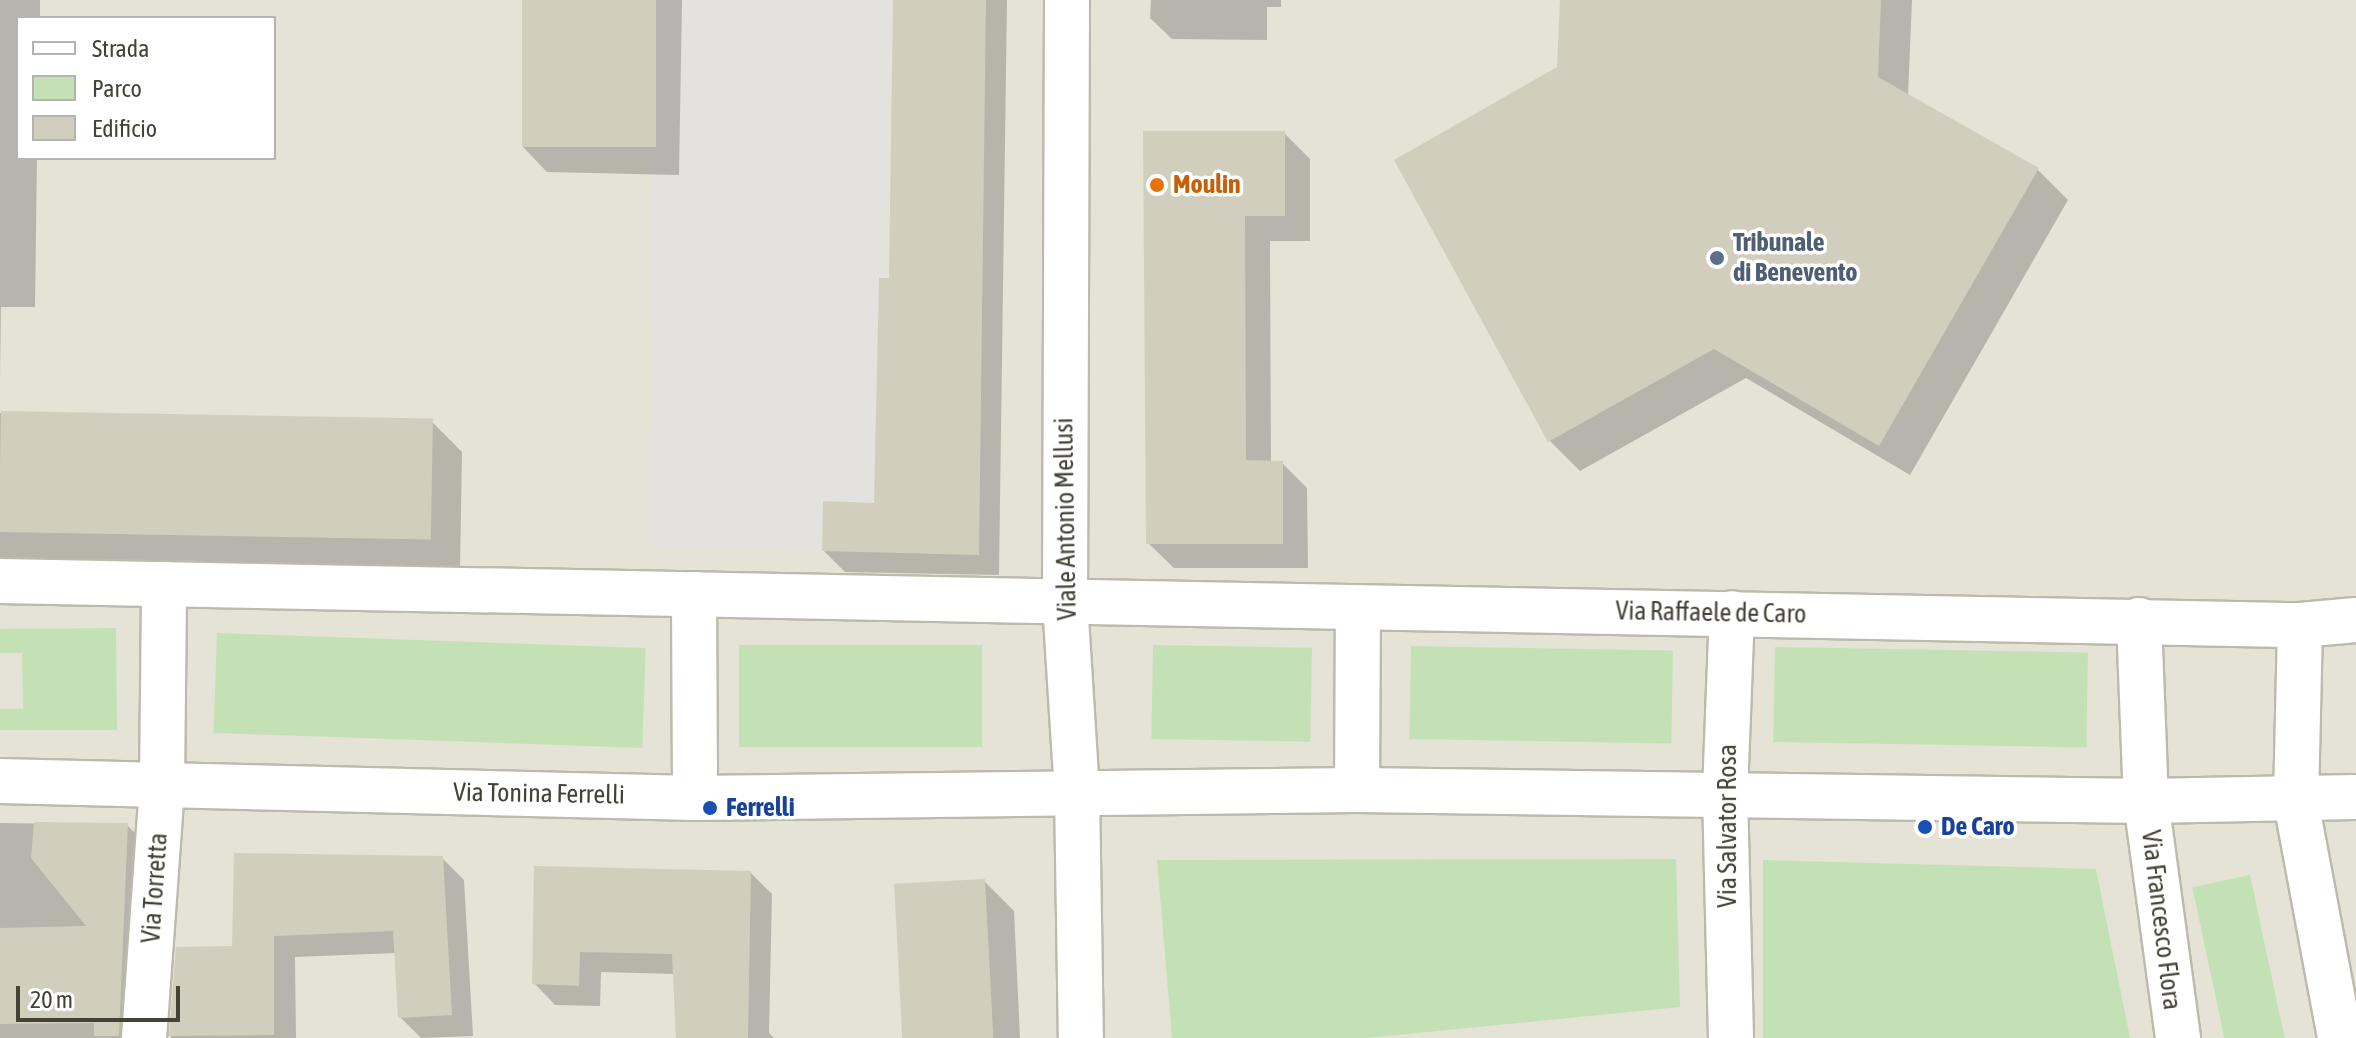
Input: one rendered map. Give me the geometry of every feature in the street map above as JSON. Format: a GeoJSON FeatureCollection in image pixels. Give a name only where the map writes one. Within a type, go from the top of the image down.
{"type":"FeatureCollection","features":[{"type":"Feature","properties":{"kind":"street","name":"Viale Antonio Mellusi"},"geometry":{"type":"LineString","coordinates":[[1067,0],[1065,602],[1077,792],[1081,1038]]}},
{"type":"Feature","properties":{"kind":"street"},"geometry":{"type":"LineString","coordinates":[[0,581],[1065,602]]}},
{"type":"Feature","properties":{"kind":"street","name":"Via Torretta"},"geometry":{"type":"LineString","coordinates":[[144,1038],[162,785],[164,584]]}},
{"type":"Feature","properties":{"kind":"street"},"geometry":{"type":"LineString","coordinates":[[694,594],[695,798]]}},
{"type":"Feature","properties":{"kind":"street","name":"Via Raffaele de Caro"},"geometry":{"type":"LineString","coordinates":[[1065,602],[2300,625],[2356,620]]}},
{"type":"Feature","properties":{"kind":"street"},"geometry":{"type":"LineString","coordinates":[[1357,790],[1358,608]]}},
{"type":"Feature","properties":{"kind":"street","name":"Via Salvator Rosa"},"geometry":{"type":"LineString","coordinates":[[1731,1038],[1725,793],[1732,613]]}},
{"type":"Feature","properties":{"kind":"street","name":"Via Francesco Flora"},"geometry":{"type":"LineString","coordinates":[[2139,620],[2146,801],[2178,1038]]}},
{"type":"Feature","properties":{"kind":"street"},"geometry":{"type":"LineString","coordinates":[[2300,625],[2296,802],[2340,1038]]}},
{"type":"Feature","properties":{"kind":"street","name":"Via Tonina Ferrelli"},"geometry":{"type":"LineString","coordinates":[[0,781],[695,798],[1077,792]]}},
{"type":"Feature","properties":{"kind":"street"},"geometry":{"type":"LineString","coordinates":[[1077,792],[1357,790],[1725,793],[2296,802],[2356,797]]}},
{"type":"Feature","properties":{"kind":"shaded area"},"geometry":{"type":"Polygon","coordinates":[[[0,0],[2356,0],[2356,1038],[0,1038],[0,0]]]}},
{"type":"Feature","properties":{"kind":"shaded area"},"geometry":{"type":"Polygon","coordinates":[[[656,0],[892,0],[874,503],[823,502],[822,551],[647,546],[656,0]]]}},
{"type":"Feature","properties":{"kind":"green space"},"geometry":{"type":"Polygon","coordinates":[[[116,628],[117,730],[0,730],[0,709],[23,709],[22,653],[0,653],[0,629],[116,628]]]}},
{"type":"Feature","properties":{"kind":"green space"},"geometry":{"type":"Polygon","coordinates":[[[217,633],[646,648],[642,748],[214,733],[217,633]]]}},
{"type":"Feature","properties":{"kind":"green space"},"geometry":{"type":"Polygon","coordinates":[[[739,645],[982,645],[982,747],[739,747],[739,645]]]}},
{"type":"Feature","properties":{"kind":"green space"},"geometry":{"type":"Polygon","coordinates":[[[1153,645],[1312,648],[1310,742],[1151,739],[1153,645]]]}},
{"type":"Feature","properties":{"kind":"green space"},"geometry":{"type":"Polygon","coordinates":[[[1411,646],[1673,651],[1671,744],[1409,739],[1411,646]]]}},
{"type":"Feature","properties":{"kind":"green space"},"geometry":{"type":"Polygon","coordinates":[[[1775,647],[2088,652],[2086,747],[1773,742],[1775,647]]]}},
{"type":"Feature","properties":{"kind":"green space"},"geometry":{"type":"Polygon","coordinates":[[[1676,859],[1680,1007],[1367,1038],[1172,1038],[1157,860],[1676,859]]]}},
{"type":"Feature","properties":{"kind":"green space"},"geometry":{"type":"Polygon","coordinates":[[[1763,860],[2096,869],[2130,1038],[1763,1038],[1763,860]]]}},
{"type":"Feature","properties":{"kind":"green space"},"geometry":{"type":"Polygon","coordinates":[[[2250,875],[2285,1038],[2224,1038],[2192,887],[2250,875]]]}},
{"type":"Feature","properties":{"kind":"building"},"geometry":{"type":"Polygon","coordinates":[[[522,0],[656,0],[656,147],[522,147],[522,0]]]}},
{"type":"Feature","properties":{"kind":"building"},"geometry":{"type":"Polygon","coordinates":[[[893,0],[986,0],[979,555],[822,551],[823,501],[874,503],[879,278],[889,278],[893,0]]]}},
{"type":"Feature","properties":{"kind":"building","name":"Tribunale di Benevento"},"geometry":{"type":"Polygon","coordinates":[[[1560,0],[1881,0],[1878,77],[2039,168],[1879,446],[1714,349],[1548,442],[1394,160],[1557,67],[1560,0]]]}},
{"type":"Feature","properties":{"kind":"building"},"geometry":{"type":"Polygon","coordinates":[[[1143,131],[1285,131],[1285,216],[1245,216],[1246,460],[1283,461],[1283,544],[1146,544],[1143,131]]]}},
{"type":"Feature","properties":{"kind":"building"},"geometry":{"type":"Polygon","coordinates":[[[1,411],[433,419],[431,540],[0,532],[1,411]]]}},
{"type":"Feature","properties":{"kind":"building"},"geometry":{"type":"Polygon","coordinates":[[[34,822],[128,823],[119,1036],[94,1036],[94,1023],[0,1024],[0,928],[86,926],[31,858],[34,822]]]}},
{"type":"Feature","properties":{"kind":"building"},"geometry":{"type":"Polygon","coordinates":[[[234,853],[443,856],[452,1015],[398,1018],[393,931],[274,936],[274,1035],[169,1036],[176,947],[232,946],[234,853]]]}},
{"type":"Feature","properties":{"kind":"building"},"geometry":{"type":"Polygon","coordinates":[[[534,866],[751,871],[748,1038],[676,1038],[672,954],[580,952],[579,986],[532,984],[534,866]]]}},
{"type":"Feature","properties":{"kind":"building"},"geometry":{"type":"Polygon","coordinates":[[[985,879],[993,1038],[902,1038],[894,884],[985,879]]]}},
{"type":"Feature","properties":{"kind":"place","name":"Moulin"},"geometry":{"type":"Point","coordinates":[1157,185]}},
{"type":"Feature","properties":{"kind":"place","name":"Tribunale di Benevento"},"geometry":{"type":"Point","coordinates":[1717,258]}},
{"type":"Feature","properties":{"kind":"place","name":"Ferrelli"},"geometry":{"type":"Point","coordinates":[710,808]}},
{"type":"Feature","properties":{"kind":"place","name":"De Caro"},"geometry":{"type":"Point","coordinates":[1925,827]}}]}
